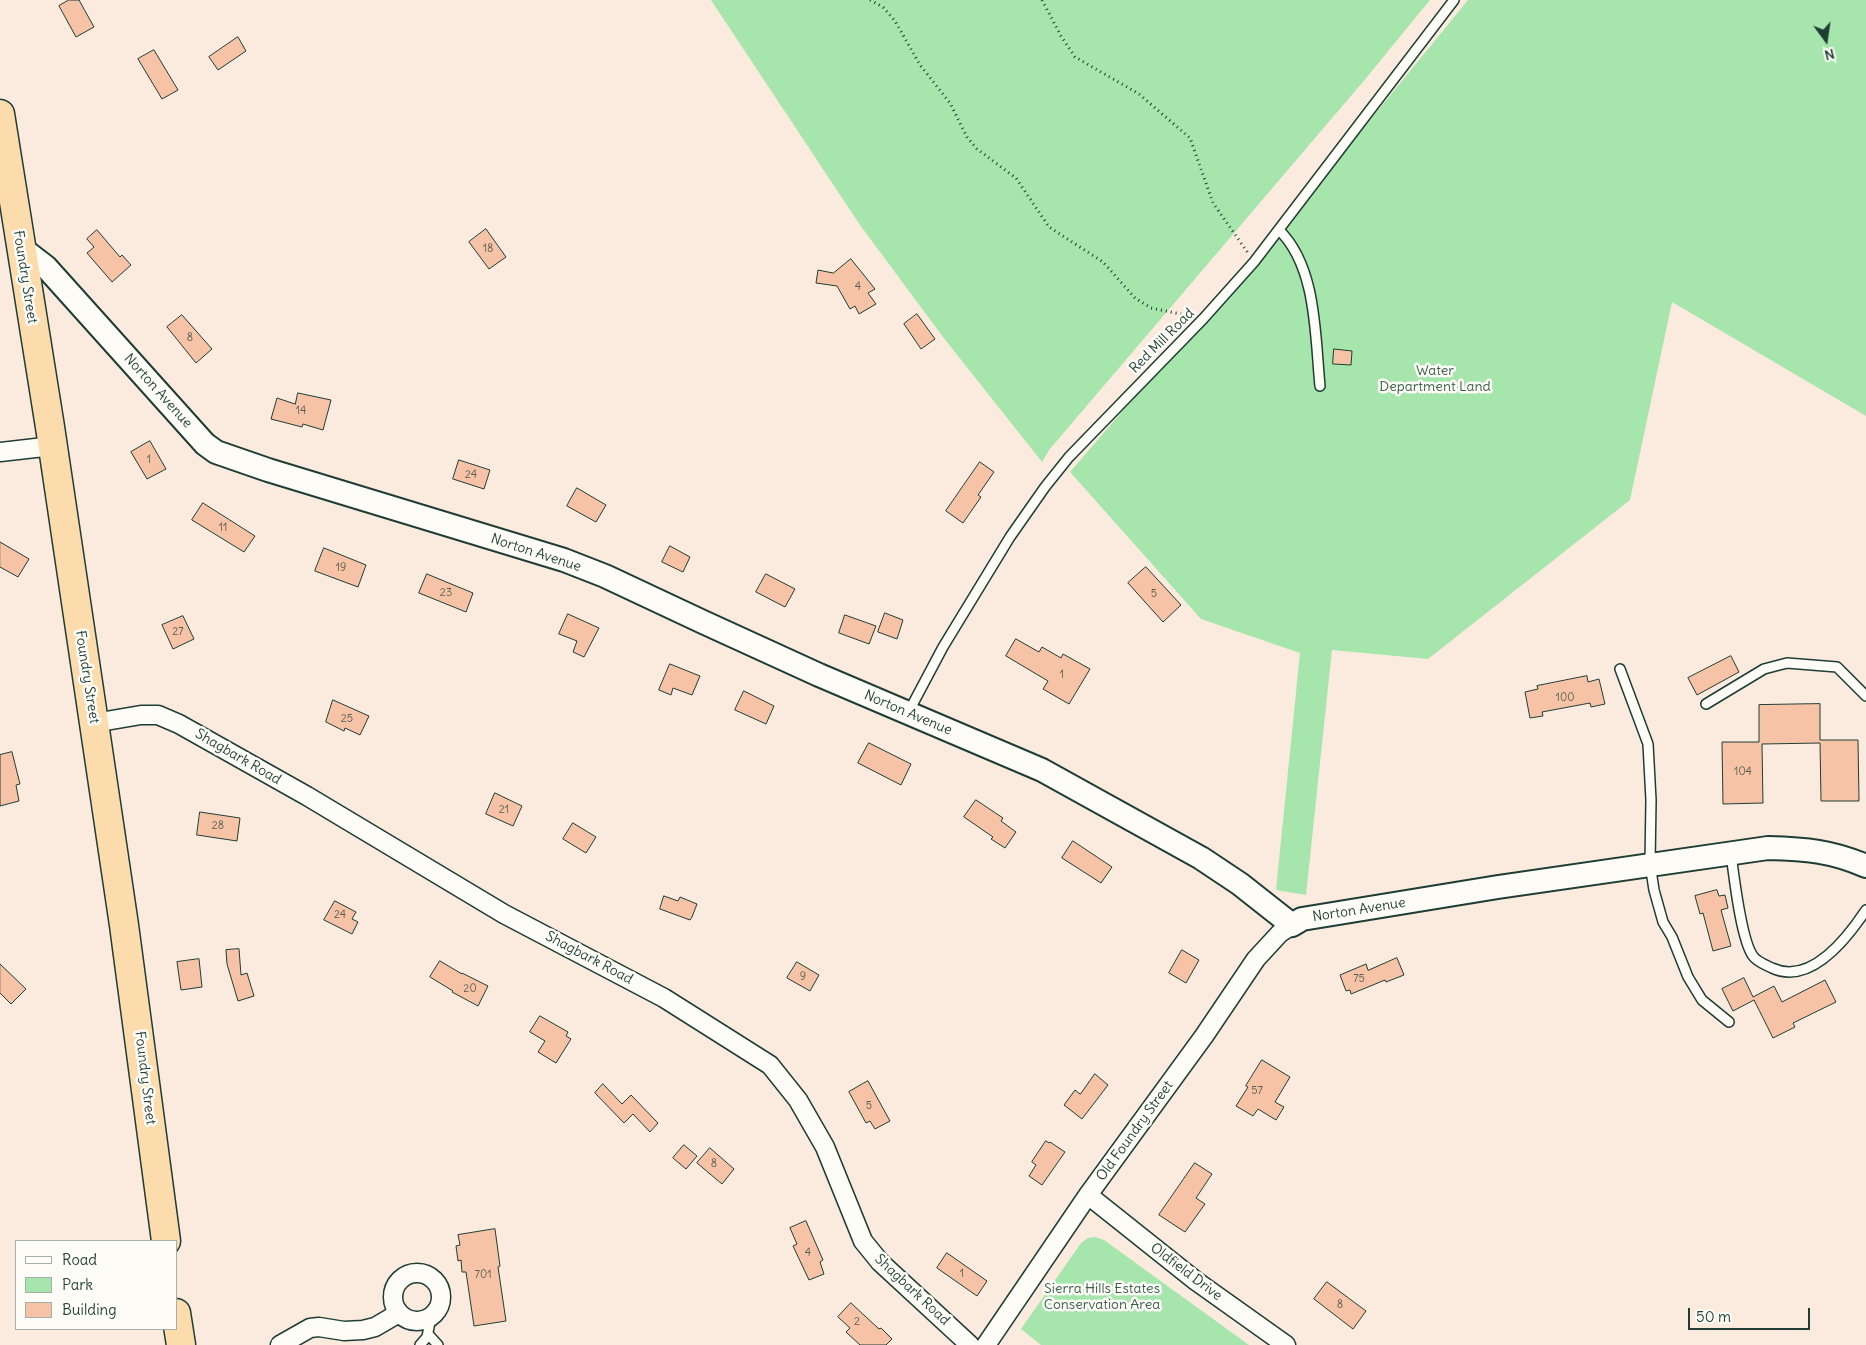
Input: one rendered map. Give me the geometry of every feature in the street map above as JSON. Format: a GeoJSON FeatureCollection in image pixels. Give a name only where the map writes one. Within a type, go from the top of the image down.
{"type":"FeatureCollection","features":[{"type":"Feature","properties":{"kind":"highway","name":"Foundry Street"},"geometry":{"type":"LineString","coordinates":[[0,114],[53,446],[135,1000],[166,1240]]}},
{"type":"Feature","properties":{"kind":"highway"},"geometry":{"type":"LineString","coordinates":[[178,1326],[181,1345]]}},
{"type":"Feature","properties":{"kind":"street","name":"Norton Avenue"},"geometry":{"type":"LineString","coordinates":[[20,247],[46,267],[205,444],[216,452],[268,470],[564,560],[606,576],[703,622],[1042,770],[1200,858],[1240,884],[1292,925],[1302,919],[1350,911],[1650,864],[1768,848],[1811,849],[1841,856],[1866,866]]}},
{"type":"Feature","properties":{"kind":"street"},"geometry":{"type":"LineString","coordinates":[[0,452],[53,446]]}},
{"type":"Feature","properties":{"kind":"street","name":"Shagbark Road"},"geometry":{"type":"LineString","coordinates":[[94,723],[141,715],[158,716],[179,724],[307,796],[504,914],[664,998],[770,1065],[798,1100],[825,1147],[863,1241],[880,1262],[970,1345]]}},
{"type":"Feature","properties":{"kind":"street","name":"Old Foundry Street"},"geometry":{"type":"LineString","coordinates":[[986,1345],[1088,1195],[1204,1036],[1256,959],[1280,932],[1292,925]]}},
{"type":"Feature","properties":{"kind":"street","name":"Oldfield Drive"},"geometry":{"type":"LineString","coordinates":[[1088,1195],[1196,1281],[1286,1345]]}},
{"type":"Feature","properties":{"kind":"street"},"geometry":{"type":"LineString","coordinates":[[421,1272],[429,1275],[440,1287],[441,1304],[430,1325],[404,1318],[395,1306],[394,1289],[404,1276],[421,1272]]}},
{"type":"Feature","properties":{"kind":"street"},"geometry":{"type":"LineString","coordinates":[[280,1345],[310,1328],[319,1326],[344,1331],[364,1330],[376,1327],[399,1313]]}},
{"type":"Feature","properties":{"kind":"lane","name":"Red Mill Road"},"geometry":{"type":"LineString","coordinates":[[908,712],[943,647],[1010,538],[1045,487],[1095,429],[1202,319],[1254,262],[1454,0]]}},
{"type":"Feature","properties":{"kind":"lane"},"geometry":{"type":"LineString","coordinates":[[1279,230],[1290,242],[1308,283],[1320,386]]}},
{"type":"Feature","properties":{"kind":"lane"},"geometry":{"type":"LineString","coordinates":[[1706,704],[1764,669],[1787,663],[1837,667],[1866,696]]}},
{"type":"Feature","properties":{"kind":"lane"},"geometry":{"type":"LineString","coordinates":[[1620,669],[1648,744],[1652,800],[1650,864],[1654,890],[1663,922],[1672,937],[1688,977],[1702,1000],[1729,1022]]}},
{"type":"Feature","properties":{"kind":"lane"},"geometry":{"type":"LineString","coordinates":[[1731,852],[1742,922],[1748,945],[1753,956],[1763,964],[1787,972],[1813,965],[1849,935],[1866,910]]}},
{"type":"Feature","properties":{"kind":"lane"},"geometry":{"type":"LineString","coordinates":[[420,1345],[424,1342],[430,1325]]}},
{"type":"Feature","properties":{"kind":"lane"},"geometry":{"type":"LineString","coordinates":[[430,1325],[438,1345]]}},
{"type":"Feature","properties":{"kind":"path"},"geometry":{"type":"LineString","coordinates":[[870,0],[883,7],[895,21],[920,65],[950,102],[967,137],[977,149],[1016,178],[1049,227],[1103,262],[1134,298],[1151,308],[1202,319]]}},
{"type":"Feature","properties":{"kind":"path"},"geometry":{"type":"LineString","coordinates":[[1042,0],[1061,36],[1075,57],[1140,94],[1190,138],[1213,203],[1254,262]]}},
{"type":"Feature","properties":{"kind":"green space"},"geometry":{"type":"Polygon","coordinates":[[[711,0],[1430,0],[1362,83],[1049,450],[1042,462],[943,337],[860,225],[711,0]]]}},
{"type":"Feature","properties":{"kind":"green space","name":"Water Department Land"},"geometry":{"type":"Polygon","coordinates":[[[1468,0],[1866,0],[1866,416],[1672,302],[1630,500],[1428,659],[1332,650],[1306,895],[1276,890],[1300,653],[1201,619],[1070,472],[1317,185],[1468,0]]]}},
{"type":"Feature","properties":{"kind":"green space","name":"Sierra Hills Estates Conservation Area"},"geometry":{"type":"Polygon","coordinates":[[[1095,1237],[1104,1240],[1249,1345],[1041,1345],[1021,1329],[1081,1243],[1088,1238],[1095,1237]]]}},
{"type":"Feature","properties":{"kind":"building"},"geometry":{"type":"Polygon","coordinates":[[[69,0],[79,0],[94,27],[76,37],[59,6],[69,0]]]}},
{"type":"Feature","properties":{"kind":"building"},"geometry":{"type":"Polygon","coordinates":[[[238,37],[246,51],[218,70],[209,57],[238,37]]]}},
{"type":"Feature","properties":{"kind":"building"},"geometry":{"type":"Polygon","coordinates":[[[154,50],[178,90],[162,99],[138,59],[154,50]]]}},
{"type":"Feature","properties":{"kind":"building"},"geometry":{"type":"Polygon","coordinates":[[[486,229],[506,257],[489,269],[469,242],[486,229]]]}},
{"type":"Feature","properties":{"kind":"building"},"geometry":{"type":"Polygon","coordinates":[[[97,230],[120,257],[122,255],[131,265],[112,282],[87,253],[94,247],[87,239],[97,230]]]}},
{"type":"Feature","properties":{"kind":"building"},"geometry":{"type":"Polygon","coordinates":[[[851,259],[875,289],[868,293],[876,304],[859,314],[855,306],[850,309],[837,286],[816,283],[818,270],[833,273],[851,259]]]}},
{"type":"Feature","properties":{"kind":"building"},"geometry":{"type":"Polygon","coordinates":[[[917,314],[935,339],[921,349],[904,324],[917,314]]]}},
{"type":"Feature","properties":{"kind":"building"},"geometry":{"type":"Polygon","coordinates":[[[182,315],[212,349],[196,363],[167,327],[182,315]]]}},
{"type":"Feature","properties":{"kind":"building"},"geometry":{"type":"Polygon","coordinates":[[[1334,349],[1352,351],[1351,365],[1333,364],[1334,349]]]}},
{"type":"Feature","properties":{"kind":"building"},"geometry":{"type":"Polygon","coordinates":[[[298,393],[331,400],[323,430],[303,424],[302,427],[271,419],[277,398],[295,404],[298,393]]]}},
{"type":"Feature","properties":{"kind":"building"},"geometry":{"type":"Polygon","coordinates":[[[150,441],[166,469],[147,479],[131,452],[150,441]]]}},
{"type":"Feature","properties":{"kind":"building"},"geometry":{"type":"Polygon","coordinates":[[[459,460],[490,470],[484,489],[453,479],[459,460]]]}},
{"type":"Feature","properties":{"kind":"building"},"geometry":{"type":"Polygon","coordinates":[[[980,462],[994,472],[978,495],[981,497],[963,523],[946,511],[980,462]]]}},
{"type":"Feature","properties":{"kind":"building"},"geometry":{"type":"Polygon","coordinates":[[[577,488],[606,505],[596,522],[567,506],[577,488]]]}},
{"type":"Feature","properties":{"kind":"building"},"geometry":{"type":"Polygon","coordinates":[[[203,503],[255,536],[244,552],[192,520],[203,503]]]}},
{"type":"Feature","properties":{"kind":"building"},"geometry":{"type":"Polygon","coordinates":[[[0,542],[29,559],[18,577],[0,567],[0,542]]]}},
{"type":"Feature","properties":{"kind":"building"},"geometry":{"type":"Polygon","coordinates":[[[670,546],[690,557],[683,572],[662,562],[670,546]]]}},
{"type":"Feature","properties":{"kind":"building"},"geometry":{"type":"Polygon","coordinates":[[[324,548],[366,565],[358,587],[315,571],[324,548]]]}},
{"type":"Feature","properties":{"kind":"building"},"geometry":{"type":"Polygon","coordinates":[[[1146,567],[1181,605],[1163,622],[1128,583],[1146,567]]]}},
{"type":"Feature","properties":{"kind":"building"},"geometry":{"type":"Polygon","coordinates":[[[427,574],[473,593],[466,612],[419,593],[427,574]]]}},
{"type":"Feature","properties":{"kind":"building"},"geometry":{"type":"Polygon","coordinates":[[[766,574],[795,589],[785,607],[756,592],[766,574]]]}},
{"type":"Feature","properties":{"kind":"building"},"geometry":{"type":"Polygon","coordinates":[[[885,613],[903,620],[897,639],[878,632],[885,613]]]}},
{"type":"Feature","properties":{"kind":"building"},"geometry":{"type":"Polygon","coordinates":[[[568,614],[599,628],[584,657],[573,652],[577,641],[559,634],[568,614]]]}},
{"type":"Feature","properties":{"kind":"building"},"geometry":{"type":"Polygon","coordinates":[[[845,615],[876,626],[869,644],[839,633],[845,615]]]}},
{"type":"Feature","properties":{"kind":"building"},"geometry":{"type":"Polygon","coordinates":[[[183,616],[194,639],[173,649],[162,625],[183,616]]]}},
{"type":"Feature","properties":{"kind":"building"},"geometry":{"type":"Polygon","coordinates":[[[1016,639],[1039,652],[1042,647],[1061,658],[1063,654],[1090,669],[1069,704],[1043,689],[1048,681],[1006,656],[1016,639]]]}},
{"type":"Feature","properties":{"kind":"building"},"geometry":{"type":"Polygon","coordinates":[[[1731,656],[1739,672],[1697,695],[1688,678],[1731,656]]]}},
{"type":"Feature","properties":{"kind":"building"},"geometry":{"type":"Polygon","coordinates":[[[670,664],[700,676],[692,695],[673,688],[671,695],[659,690],[670,664]]]}},
{"type":"Feature","properties":{"kind":"building"},"geometry":{"type":"Polygon","coordinates":[[[1587,676],[1588,682],[1599,679],[1605,704],[1591,707],[1590,703],[1542,712],[1543,716],[1530,718],[1525,692],[1538,689],[1537,686],[1587,676]]]}},
{"type":"Feature","properties":{"kind":"building"},"geometry":{"type":"Polygon","coordinates":[[[744,691],[774,706],[766,724],[735,710],[744,691]]]}},
{"type":"Feature","properties":{"kind":"building"},"geometry":{"type":"Polygon","coordinates":[[[333,700],[369,716],[360,735],[345,728],[344,731],[326,722],[333,700]]]}},
{"type":"Feature","properties":{"kind":"building"},"geometry":{"type":"Polygon","coordinates":[[[1820,704],[1820,740],[1858,740],[1859,801],[1821,801],[1820,743],[1762,744],[1763,803],[1723,804],[1722,742],[1759,742],[1759,705],[1820,704]]]}},
{"type":"Feature","properties":{"kind":"building"},"geometry":{"type":"Polygon","coordinates":[[[869,743],[911,764],[901,785],[858,763],[869,743]]]}},
{"type":"Feature","properties":{"kind":"building"},"geometry":{"type":"Polygon","coordinates":[[[12,752],[20,784],[16,785],[19,801],[0,806],[0,755],[12,752]]]}},
{"type":"Feature","properties":{"kind":"building"},"geometry":{"type":"Polygon","coordinates":[[[495,793],[522,806],[513,826],[486,814],[495,793]]]}},
{"type":"Feature","properties":{"kind":"building"},"geometry":{"type":"Polygon","coordinates":[[[976,800],[1003,818],[1001,821],[1016,832],[1005,848],[991,839],[993,837],[964,817],[976,800]]]}},
{"type":"Feature","properties":{"kind":"building"},"geometry":{"type":"Polygon","coordinates":[[[200,812],[240,818],[237,841],[197,835],[200,812]]]}},
{"type":"Feature","properties":{"kind":"building"},"geometry":{"type":"Polygon","coordinates":[[[573,823],[596,837],[586,853],[563,839],[573,823]]]}},
{"type":"Feature","properties":{"kind":"building"},"geometry":{"type":"Polygon","coordinates":[[[1073,841],[1112,867],[1101,883],[1062,858],[1073,841]]]}},
{"type":"Feature","properties":{"kind":"building"},"geometry":{"type":"Polygon","coordinates":[[[1717,890],[1719,896],[1725,895],[1728,908],[1721,910],[1731,946],[1713,951],[1703,913],[1700,914],[1695,896],[1717,890]]]}},
{"type":"Feature","properties":{"kind":"building"},"geometry":{"type":"Polygon","coordinates":[[[664,896],[678,901],[680,897],[697,904],[690,920],[660,909],[664,896]]]}},
{"type":"Feature","properties":{"kind":"building"},"geometry":{"type":"Polygon","coordinates":[[[335,901],[356,912],[352,919],[358,922],[352,934],[324,920],[335,901]]]}},
{"type":"Feature","properties":{"kind":"building"},"geometry":{"type":"Polygon","coordinates":[[[239,949],[241,975],[247,973],[254,996],[238,1001],[227,964],[226,950],[239,949]]]}},
{"type":"Feature","properties":{"kind":"building"},"geometry":{"type":"Polygon","coordinates":[[[1182,950],[1199,960],[1186,983],[1169,973],[1182,950]]]}},
{"type":"Feature","properties":{"kind":"building"},"geometry":{"type":"Polygon","coordinates":[[[1397,958],[1404,975],[1386,982],[1385,980],[1351,994],[1350,990],[1346,991],[1340,975],[1366,964],[1368,970],[1397,958]]]}},
{"type":"Feature","properties":{"kind":"building"},"geometry":{"type":"Polygon","coordinates":[[[199,959],[202,987],[181,990],[177,962],[199,959]]]}},
{"type":"Feature","properties":{"kind":"building"},"geometry":{"type":"Polygon","coordinates":[[[440,961],[488,986],[478,1006],[430,977],[440,961]]]}},
{"type":"Feature","properties":{"kind":"building"},"geometry":{"type":"Polygon","coordinates":[[[797,962],[819,975],[810,991],[787,978],[797,962]]]}},
{"type":"Feature","properties":{"kind":"building"},"geometry":{"type":"Polygon","coordinates":[[[0,964],[26,989],[11,1004],[0,993],[0,964]]]}},
{"type":"Feature","properties":{"kind":"building"},"geometry":{"type":"Polygon","coordinates":[[[1744,978],[1753,997],[1774,986],[1782,1002],[1825,980],[1836,1002],[1793,1023],[1795,1027],[1773,1038],[1754,1000],[1733,1011],[1722,989],[1744,978]]]}},
{"type":"Feature","properties":{"kind":"building"},"geometry":{"type":"Polygon","coordinates":[[[540,1016],[568,1032],[566,1036],[571,1039],[556,1063],[538,1052],[545,1041],[530,1032],[540,1016]]]}},
{"type":"Feature","properties":{"kind":"building"},"geometry":{"type":"Polygon","coordinates":[[[1262,1060],[1290,1077],[1275,1102],[1284,1107],[1276,1120],[1258,1109],[1253,1116],[1236,1106],[1262,1060]]]}},
{"type":"Feature","properties":{"kind":"building"},"geometry":{"type":"Polygon","coordinates":[[[1095,1074],[1108,1085],[1082,1119],[1064,1105],[1075,1090],[1080,1094],[1095,1074]]]}},
{"type":"Feature","properties":{"kind":"building"},"geometry":{"type":"Polygon","coordinates":[[[868,1081],[890,1121],[875,1129],[870,1121],[866,1123],[849,1092],[868,1081]]]}},
{"type":"Feature","properties":{"kind":"building"},"geometry":{"type":"Polygon","coordinates":[[[603,1084],[622,1104],[631,1095],[658,1123],[650,1132],[633,1114],[624,1123],[595,1093],[603,1084]]]}},
{"type":"Feature","properties":{"kind":"building"},"geometry":{"type":"Polygon","coordinates":[[[1046,1141],[1065,1152],[1042,1185],[1029,1176],[1036,1165],[1032,1162],[1046,1141]]]}},
{"type":"Feature","properties":{"kind":"building"},"geometry":{"type":"Polygon","coordinates":[[[684,1145],[697,1156],[686,1169],[673,1158],[684,1145]]]}},
{"type":"Feature","properties":{"kind":"building"},"geometry":{"type":"Polygon","coordinates":[[[710,1148],[734,1169],[722,1184],[697,1163],[710,1148]]]}},
{"type":"Feature","properties":{"kind":"building"},"geometry":{"type":"Polygon","coordinates":[[[1195,1163],[1212,1174],[1196,1198],[1205,1204],[1185,1232],[1159,1215],[1195,1163]]]}},
{"type":"Feature","properties":{"kind":"building"},"geometry":{"type":"Polygon","coordinates":[[[806,1221],[823,1260],[820,1262],[824,1274],[809,1280],[793,1246],[797,1244],[790,1228],[806,1221]]]}},
{"type":"Feature","properties":{"kind":"building"},"geometry":{"type":"Polygon","coordinates":[[[495,1229],[500,1266],[498,1267],[506,1321],[474,1326],[466,1272],[462,1272],[461,1260],[458,1261],[456,1246],[460,1245],[458,1235],[495,1229]]]}},
{"type":"Feature","properties":{"kind":"building"},"geometry":{"type":"Polygon","coordinates":[[[947,1253],[987,1281],[977,1296],[937,1268],[947,1253]]]}},
{"type":"Feature","properties":{"kind":"building"},"geometry":{"type":"Polygon","coordinates":[[[1327,1282],[1366,1311],[1353,1329],[1314,1299],[1327,1282]]]}},
{"type":"Feature","properties":{"kind":"building"},"geometry":{"type":"Polygon","coordinates":[[[851,1303],[892,1339],[886,1345],[860,1345],[846,1332],[850,1328],[838,1317],[851,1303]]]}}]}
